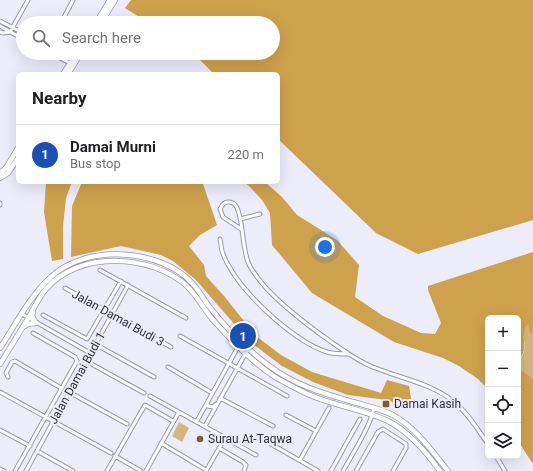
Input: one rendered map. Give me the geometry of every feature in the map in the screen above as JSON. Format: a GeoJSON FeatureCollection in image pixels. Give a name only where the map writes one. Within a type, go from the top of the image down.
{"type":"FeatureCollection","features":[{"type":"Feature","properties":{"kind":"street"},"geometry":{"type":"LineString","coordinates":[[19,16],[28,0]]}},
{"type":"Feature","properties":{"kind":"street"},"geometry":{"type":"LineString","coordinates":[[65,16],[73,0]]}},
{"type":"Feature","properties":{"kind":"street"},"geometry":{"type":"LineString","coordinates":[[100,16],[110,0]]}},
{"type":"Feature","properties":{"kind":"street"},"geometry":{"type":"LineString","coordinates":[[105,16],[115,0]]}},
{"type":"Feature","properties":{"kind":"street"},"geometry":{"type":"LineString","coordinates":[[0,21],[16,30]]}},
{"type":"Feature","properties":{"kind":"street"},"geometry":{"type":"LineString","coordinates":[[0,32],[3,34],[10,32],[16,21]]}},
{"type":"Feature","properties":{"kind":"street"},"geometry":{"type":"LineString","coordinates":[[0,26],[16,35]]}},
{"type":"Feature","properties":{"kind":"street"},"geometry":{"type":"LineString","coordinates":[[68,60],[73,62]]}},
{"type":"Feature","properties":{"kind":"street"},"geometry":{"type":"LineString","coordinates":[[65,72],[73,62]]}},
{"type":"Feature","properties":{"kind":"street"},"geometry":{"type":"LineString","coordinates":[[69,72],[73,62]]}},
{"type":"Feature","properties":{"kind":"street"},"geometry":{"type":"LineString","coordinates":[[0,173],[6,168],[16,151]]}},
{"type":"Feature","properties":{"kind":"street"},"geometry":{"type":"LineString","coordinates":[[0,178],[8,173],[16,161]]}},
{"type":"Feature","properties":{"kind":"street"},"geometry":{"type":"LineString","coordinates":[[241,229],[223,217],[220,209],[224,203],[227,202],[235,204],[237,207],[248,263],[267,288],[291,312],[349,354],[366,364],[442,393],[455,402],[471,420],[485,440]]}},
{"type":"Feature","properties":{"kind":"street"},"geometry":{"type":"LineString","coordinates":[[240,219],[260,214]]}},
{"type":"Feature","properties":{"kind":"street"},"geometry":{"type":"LineString","coordinates":[[220,239],[222,251],[228,265],[244,288],[262,308],[299,338],[326,352],[349,354]]}},
{"type":"Feature","properties":{"kind":"street"},"geometry":{"type":"LineString","coordinates":[[0,348],[34,296],[52,275],[75,261],[86,258],[131,254],[142,256],[164,264],[179,272],[191,282],[240,346]]}},
{"type":"Feature","properties":{"kind":"street"},"geometry":{"type":"LineString","coordinates":[[0,364],[46,288],[60,277],[75,268],[91,263],[133,261],[150,265],[188,287],[213,319],[240,346],[275,376],[310,395],[373,414],[389,422],[404,432],[440,471]]}},
{"type":"Feature","properties":{"kind":"street"},"geometry":{"type":"LineString","coordinates":[[161,270],[164,264]]}},
{"type":"Feature","properties":{"kind":"street"},"geometry":{"type":"LineString","coordinates":[[100,270],[186,318]]}},
{"type":"Feature","properties":{"kind":"street"},"geometry":{"type":"LineString","coordinates":[[43,315],[87,339],[121,281]]}},
{"type":"Feature","properties":{"kind":"street","name":"Jalan Damai Budi 1"},"geometry":{"type":"LineString","coordinates":[[26,471],[128,285]]}},
{"type":"Feature","properties":{"kind":"street","name":"Jalan Damai Budi 3"},"geometry":{"type":"LineString","coordinates":[[65,288],[171,347]]}},
{"type":"Feature","properties":{"kind":"street"},"geometry":{"type":"LineString","coordinates":[[34,309],[32,316],[36,323]]}},
{"type":"Feature","properties":{"kind":"street"},"geometry":{"type":"LineString","coordinates":[[22,314],[28,319],[90,353]]}},
{"type":"Feature","properties":{"kind":"street"},"geometry":{"type":"LineString","coordinates":[[22,328],[28,324],[36,323]]}},
{"type":"Feature","properties":{"kind":"street"},"geometry":{"type":"LineString","coordinates":[[15,471],[76,361],[76,359],[33,332]]}},
{"type":"Feature","properties":{"kind":"street"},"geometry":{"type":"LineString","coordinates":[[180,336],[287,396]]}},
{"type":"Feature","properties":{"kind":"street"},"geometry":{"type":"LineString","coordinates":[[95,344],[154,377]]}},
{"type":"Feature","properties":{"kind":"street"},"geometry":{"type":"LineString","coordinates":[[197,421],[240,346]]}},
{"type":"Feature","properties":{"kind":"street"},"geometry":{"type":"LineString","coordinates":[[205,426],[246,351]]}},
{"type":"Feature","properties":{"kind":"street"},"geometry":{"type":"LineString","coordinates":[[246,351],[278,372],[311,390],[374,408],[394,416],[415,432],[448,471]]}},
{"type":"Feature","properties":{"kind":"street"},"geometry":{"type":"LineString","coordinates":[[8,377],[6,373],[12,362],[15,361],[61,388]]}},
{"type":"Feature","properties":{"kind":"street"},"geometry":{"type":"LineString","coordinates":[[86,361],[144,394]]}},
{"type":"Feature","properties":{"kind":"street"},"geometry":{"type":"LineString","coordinates":[[168,367],[212,393]]}},
{"type":"Feature","properties":{"kind":"street"},"geometry":{"type":"LineString","coordinates":[[0,392],[111,453]]}},
{"type":"Feature","properties":{"kind":"street"},"geometry":{"type":"LineString","coordinates":[[69,392],[127,424]]}},
{"type":"Feature","properties":{"kind":"street"},"geometry":{"type":"LineString","coordinates":[[150,396],[256,455]]}},
{"type":"Feature","properties":{"kind":"street"},"geometry":{"type":"LineString","coordinates":[[220,398],[273,426]]}},
{"type":"Feature","properties":{"kind":"street"},"geometry":{"type":"LineString","coordinates":[[207,403],[208,406],[213,407],[217,403]]}},
{"type":"Feature","properties":{"kind":"street"},"geometry":{"type":"LineString","coordinates":[[107,471],[145,405],[173,421]]}},
{"type":"Feature","properties":{"kind":"street"},"geometry":{"type":"LineString","coordinates":[[300,460],[329,408]]}},
{"type":"Feature","properties":{"kind":"street"},"geometry":{"type":"LineString","coordinates":[[343,471],[373,414],[374,408]]}},
{"type":"Feature","properties":{"kind":"street"},"geometry":{"type":"LineString","coordinates":[[146,471],[179,412]]}},
{"type":"Feature","properties":{"kind":"street"},"geometry":{"type":"LineString","coordinates":[[286,415],[316,431]]}},
{"type":"Feature","properties":{"kind":"street"},"geometry":{"type":"LineString","coordinates":[[331,471],[360,419]]}},
{"type":"Feature","properties":{"kind":"street"},"geometry":{"type":"LineString","coordinates":[[356,471],[378,432],[383,429],[406,444],[406,448],[393,471]]}},
{"type":"Feature","properties":{"kind":"street"},"geometry":{"type":"LineString","coordinates":[[0,430],[30,446]]}},
{"type":"Feature","properties":{"kind":"street"},"geometry":{"type":"LineString","coordinates":[[161,443],[206,470],[225,438]]}},
{"type":"Feature","properties":{"kind":"street"},"geometry":{"type":"LineString","coordinates":[[271,444],[318,471]]}},
{"type":"Feature","properties":{"kind":"street"},"geometry":{"type":"LineString","coordinates":[[219,448],[243,462],[246,465],[244,471]]}},
{"type":"Feature","properties":{"kind":"street"},"geometry":{"type":"LineString","coordinates":[[37,451],[73,471]]}},
{"type":"Feature","properties":{"kind":"street"},"geometry":{"type":"LineString","coordinates":[[115,456],[141,471]]}},
{"type":"Feature","properties":{"kind":"street"},"geometry":{"type":"LineString","coordinates":[[498,459],[505,471]]}},
{"type":"Feature","properties":{"kind":"street"},"geometry":{"type":"LineString","coordinates":[[0,469],[4,471]]}},
{"type":"Feature","properties":{"kind":"shaded area"},"geometry":{"type":"Polygon","coordinates":[[[131,0],[533,0],[533,220],[418,254],[376,233],[280,141],[280,72],[212,72],[200,60],[280,60],[280,16],[138,16],[125,8],[131,0]]]}},
{"type":"Feature","properties":{"kind":"shaded area"},"geometry":{"type":"Polygon","coordinates":[[[46,184],[71,184],[66,198],[63,226],[63,259],[52,261],[44,212],[46,184]]]}},
{"type":"Feature","properties":{"kind":"shaded area"},"geometry":{"type":"Polygon","coordinates":[[[81,184],[203,184],[217,225],[200,235],[189,246],[204,265],[206,276],[256,336],[281,355],[312,372],[381,393],[387,380],[409,386],[413,410],[387,400],[348,395],[313,382],[282,366],[249,341],[196,280],[173,261],[161,255],[121,246],[71,257],[72,206],[81,184]]]}},
{"type":"Feature","properties":{"kind":"shaded area"},"geometry":{"type":"Polygon","coordinates":[[[246,184],[267,184],[282,197],[297,215],[337,240],[359,265],[355,297],[383,316],[421,333],[435,334],[441,323],[428,290],[428,286],[533,252],[533,334],[529,332],[528,324],[524,333],[524,350],[521,357],[521,315],[485,315],[485,386],[478,379],[459,366],[443,358],[394,342],[312,293],[272,245],[270,213],[262,200],[246,184]]]}},
{"type":"Feature","properties":{"kind":"shaded area"},"geometry":{"type":"Polygon","coordinates":[[[528,324],[529,332],[533,334],[533,379],[521,369],[521,357],[525,348],[525,328],[528,324]]]}},
{"type":"Feature","properties":{"kind":"shaded area"},"geometry":{"type":"Polygon","coordinates":[[[521,369],[533,379],[533,464],[521,446],[521,369]]]}},
{"type":"Feature","properties":{"kind":"shaded area"},"geometry":{"type":"Polygon","coordinates":[[[179,422],[189,428],[182,442],[172,436],[179,422]]]}},
{"type":"Feature","properties":{"kind":"place","name":"Damai Murni"},"geometry":{"type":"Point","coordinates":[243,336]}},
{"type":"Feature","properties":{"kind":"place","name":"Damai Kasih"},"geometry":{"type":"Point","coordinates":[386,404]}},
{"type":"Feature","properties":{"kind":"place","name":"Surau At-Taqwa"},"geometry":{"type":"Point","coordinates":[200,439]}}]}
